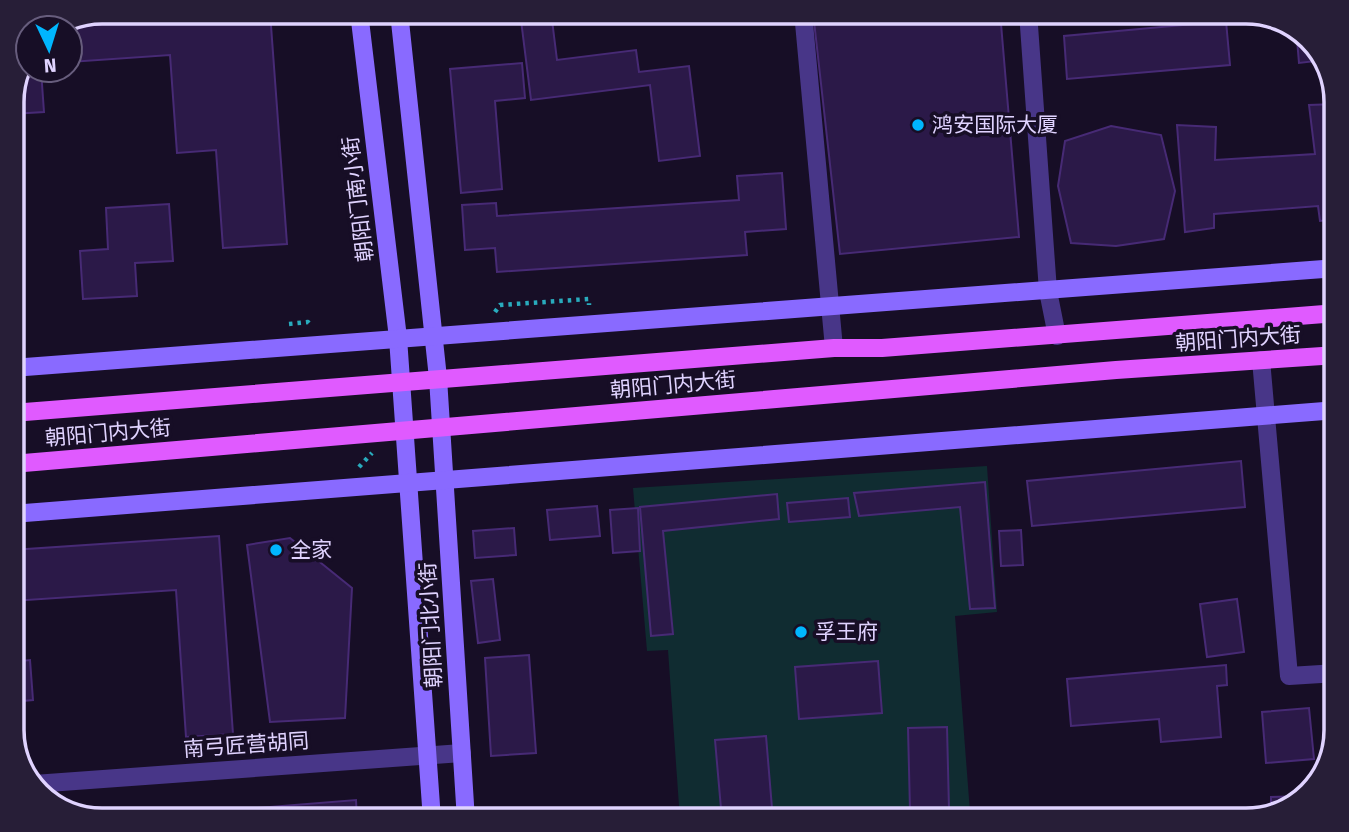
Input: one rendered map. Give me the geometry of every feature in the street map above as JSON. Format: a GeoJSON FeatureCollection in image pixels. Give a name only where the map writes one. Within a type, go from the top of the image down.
{"type":"FeatureCollection","features":[{"type":"Feature","properties":{"kind":"main road","name":"朝阳门内大街"},"geometry":{"type":"LineString","coordinates":[[25,412],[834,348],[882,348],[1324,314]]}},
{"type":"Feature","properties":{"kind":"main road","name":"朝阳门内大街"},"geometry":{"type":"LineString","coordinates":[[25,463],[1103,371],[1324,356]]}},
{"type":"Feature","properties":{"kind":"street","name":"朝阳门南小街"},"geometry":{"type":"LineString","coordinates":[[360,24],[398,338],[404,430]]}},
{"type":"Feature","properties":{"kind":"street"},"geometry":{"type":"LineString","coordinates":[[400,24],[438,378]]}},
{"type":"Feature","properties":{"kind":"street"},"geometry":{"type":"LineString","coordinates":[[804,24],[834,348]]}},
{"type":"Feature","properties":{"kind":"street"},"geometry":{"type":"LineString","coordinates":[[1029,24],[1048,291],[1056,335]]}},
{"type":"Feature","properties":{"kind":"street"},"geometry":{"type":"LineString","coordinates":[[25,367],[830,304],[1048,291],[1324,269]]}},
{"type":"Feature","properties":{"kind":"street"},"geometry":{"type":"LineString","coordinates":[[1261,360],[1289,676],[1324,674]]}},
{"type":"Feature","properties":{"kind":"street","name":"朝阳门北小街"},"geometry":{"type":"LineString","coordinates":[[438,378],[465,808]]}},
{"type":"Feature","properties":{"kind":"street"},"geometry":{"type":"LineString","coordinates":[[25,513],[1324,411]]}},
{"type":"Feature","properties":{"kind":"street","name":"朝阳门北小街"},"geometry":{"type":"LineString","coordinates":[[404,430],[431,808]]}},
{"type":"Feature","properties":{"kind":"street","name":"南弓匠营胡同"},"geometry":{"type":"LineString","coordinates":[[46,783],[462,753]]}},
{"type":"Feature","properties":{"kind":"green space","name":"孚王府"},"geometry":{"type":"Polygon","coordinates":[[[987,466],[997,612],[955,616],[970,808],[679,808],[668,650],[647,651],[633,488],[987,466]]]}},
{"type":"Feature","properties":{"kind":"building"},"geometry":{"type":"Polygon","coordinates":[[[103,24],[271,24],[287,244],[223,248],[216,150],[177,153],[170,55],[84,61],[84,27],[103,24]]]}},
{"type":"Feature","properties":{"kind":"building"},"geometry":{"type":"Polygon","coordinates":[[[522,24],[552,24],[557,60],[636,50],[639,72],[689,66],[700,156],[659,161],[650,85],[531,100],[522,24]]]}},
{"type":"Feature","properties":{"kind":"building","name":"鸿安国际大厦"},"geometry":{"type":"Polygon","coordinates":[[[814,24],[1001,24],[1019,237],[840,254],[814,24]]]}},
{"type":"Feature","properties":{"kind":"building"},"geometry":{"type":"Polygon","coordinates":[[[1194,24],[1226,24],[1230,65],[1067,79],[1064,36],[1194,24]]]}},
{"type":"Feature","properties":{"kind":"building"},"geometry":{"type":"Polygon","coordinates":[[[1297,44],[1312,61],[1299,63],[1297,44]]]}},
{"type":"Feature","properties":{"kind":"building"},"geometry":{"type":"Polygon","coordinates":[[[522,63],[525,98],[495,101],[502,189],[461,193],[450,69],[522,63]]]}},
{"type":"Feature","properties":{"kind":"building"},"geometry":{"type":"Polygon","coordinates":[[[27,84],[42,84],[44,112],[25,113],[27,84]]]}},
{"type":"Feature","properties":{"kind":"building"},"geometry":{"type":"Polygon","coordinates":[[[1324,104],[1324,221],[1320,221],[1318,206],[1214,214],[1214,228],[1185,232],[1177,125],[1216,127],[1215,160],[1315,154],[1309,105],[1324,104]]]}},
{"type":"Feature","properties":{"kind":"building"},"geometry":{"type":"Polygon","coordinates":[[[1111,126],[1161,135],[1175,191],[1164,239],[1116,246],[1071,243],[1058,186],[1065,141],[1111,126]]]}},
{"type":"Feature","properties":{"kind":"building"},"geometry":{"type":"Polygon","coordinates":[[[782,173],[786,229],[745,232],[747,255],[497,272],[495,248],[465,250],[462,205],[496,203],[497,216],[739,200],[737,176],[782,173]]]}},
{"type":"Feature","properties":{"kind":"building"},"geometry":{"type":"Polygon","coordinates":[[[169,204],[173,261],[135,263],[137,296],[83,299],[80,251],[108,249],[106,208],[169,204]]]}},
{"type":"Feature","properties":{"kind":"building"},"geometry":{"type":"Polygon","coordinates":[[[1241,461],[1245,507],[1032,526],[1027,481],[1241,461]]]}},
{"type":"Feature","properties":{"kind":"building"},"geometry":{"type":"Polygon","coordinates":[[[985,482],[995,608],[970,609],[960,507],[859,516],[854,493],[985,482]]]}},
{"type":"Feature","properties":{"kind":"building"},"geometry":{"type":"Polygon","coordinates":[[[777,494],[779,519],[663,531],[673,634],[651,636],[640,507],[777,494]]]}},
{"type":"Feature","properties":{"kind":"building"},"geometry":{"type":"Polygon","coordinates":[[[848,498],[850,517],[789,522],[787,503],[848,498]]]}},
{"type":"Feature","properties":{"kind":"building"},"geometry":{"type":"Polygon","coordinates":[[[597,506],[600,536],[550,540],[547,510],[597,506]]]}},
{"type":"Feature","properties":{"kind":"building"},"geometry":{"type":"Polygon","coordinates":[[[638,508],[640,551],[613,553],[610,510],[638,508]]]}},
{"type":"Feature","properties":{"kind":"building"},"geometry":{"type":"Polygon","coordinates":[[[514,528],[516,555],[475,558],[473,531],[514,528]]]}},
{"type":"Feature","properties":{"kind":"building"},"geometry":{"type":"Polygon","coordinates":[[[1021,530],[1023,565],[1001,566],[999,531],[1021,530]]]}},
{"type":"Feature","properties":{"kind":"building"},"geometry":{"type":"Polygon","coordinates":[[[219,536],[233,734],[186,737],[176,590],[25,600],[25,549],[219,536]]]}},
{"type":"Feature","properties":{"kind":"building"},"geometry":{"type":"Polygon","coordinates":[[[290,538],[352,588],[345,718],[270,722],[247,545],[290,538]]]}},
{"type":"Feature","properties":{"kind":"building"},"geometry":{"type":"Polygon","coordinates":[[[493,579],[500,640],[478,643],[471,581],[493,579]]]}},
{"type":"Feature","properties":{"kind":"building"},"geometry":{"type":"Polygon","coordinates":[[[1237,599],[1244,652],[1207,657],[1200,604],[1237,599]]]}},
{"type":"Feature","properties":{"kind":"building"},"geometry":{"type":"Polygon","coordinates":[[[529,655],[536,753],[491,756],[485,658],[529,655]]]}},
{"type":"Feature","properties":{"kind":"building"},"geometry":{"type":"Polygon","coordinates":[[[30,660],[33,700],[25,701],[25,661],[30,660]]]}},
{"type":"Feature","properties":{"kind":"building"},"geometry":{"type":"Polygon","coordinates":[[[878,661],[882,713],[799,719],[795,667],[878,661]]]}},
{"type":"Feature","properties":{"kind":"building"},"geometry":{"type":"Polygon","coordinates":[[[1226,665],[1227,685],[1217,686],[1221,737],[1161,742],[1159,719],[1071,726],[1067,679],[1226,665]]]}},
{"type":"Feature","properties":{"kind":"building"},"geometry":{"type":"Polygon","coordinates":[[[1309,708],[1314,759],[1266,763],[1262,712],[1309,708]]]}},
{"type":"Feature","properties":{"kind":"building"},"geometry":{"type":"Polygon","coordinates":[[[947,727],[949,808],[910,808],[908,728],[947,727]]]}},
{"type":"Feature","properties":{"kind":"building"},"geometry":{"type":"Polygon","coordinates":[[[766,736],[772,808],[721,808],[715,740],[766,736]]]}},
{"type":"Feature","properties":{"kind":"building"},"geometry":{"type":"Polygon","coordinates":[[[1271,797],[1286,797],[1271,804],[1271,797]]]}},
{"type":"Feature","properties":{"kind":"building"},"geometry":{"type":"Polygon","coordinates":[[[356,800],[356,808],[257,808],[356,800]]]}},
{"type":"Feature","properties":{"kind":"place","name":"鸿安国际大厦"},"geometry":{"type":"Point","coordinates":[918,125]}},
{"type":"Feature","properties":{"kind":"place","name":"全家"},"geometry":{"type":"Point","coordinates":[276,550]}},
{"type":"Feature","properties":{"kind":"place","name":"孚王府"},"geometry":{"type":"Point","coordinates":[801,632]}}]}
